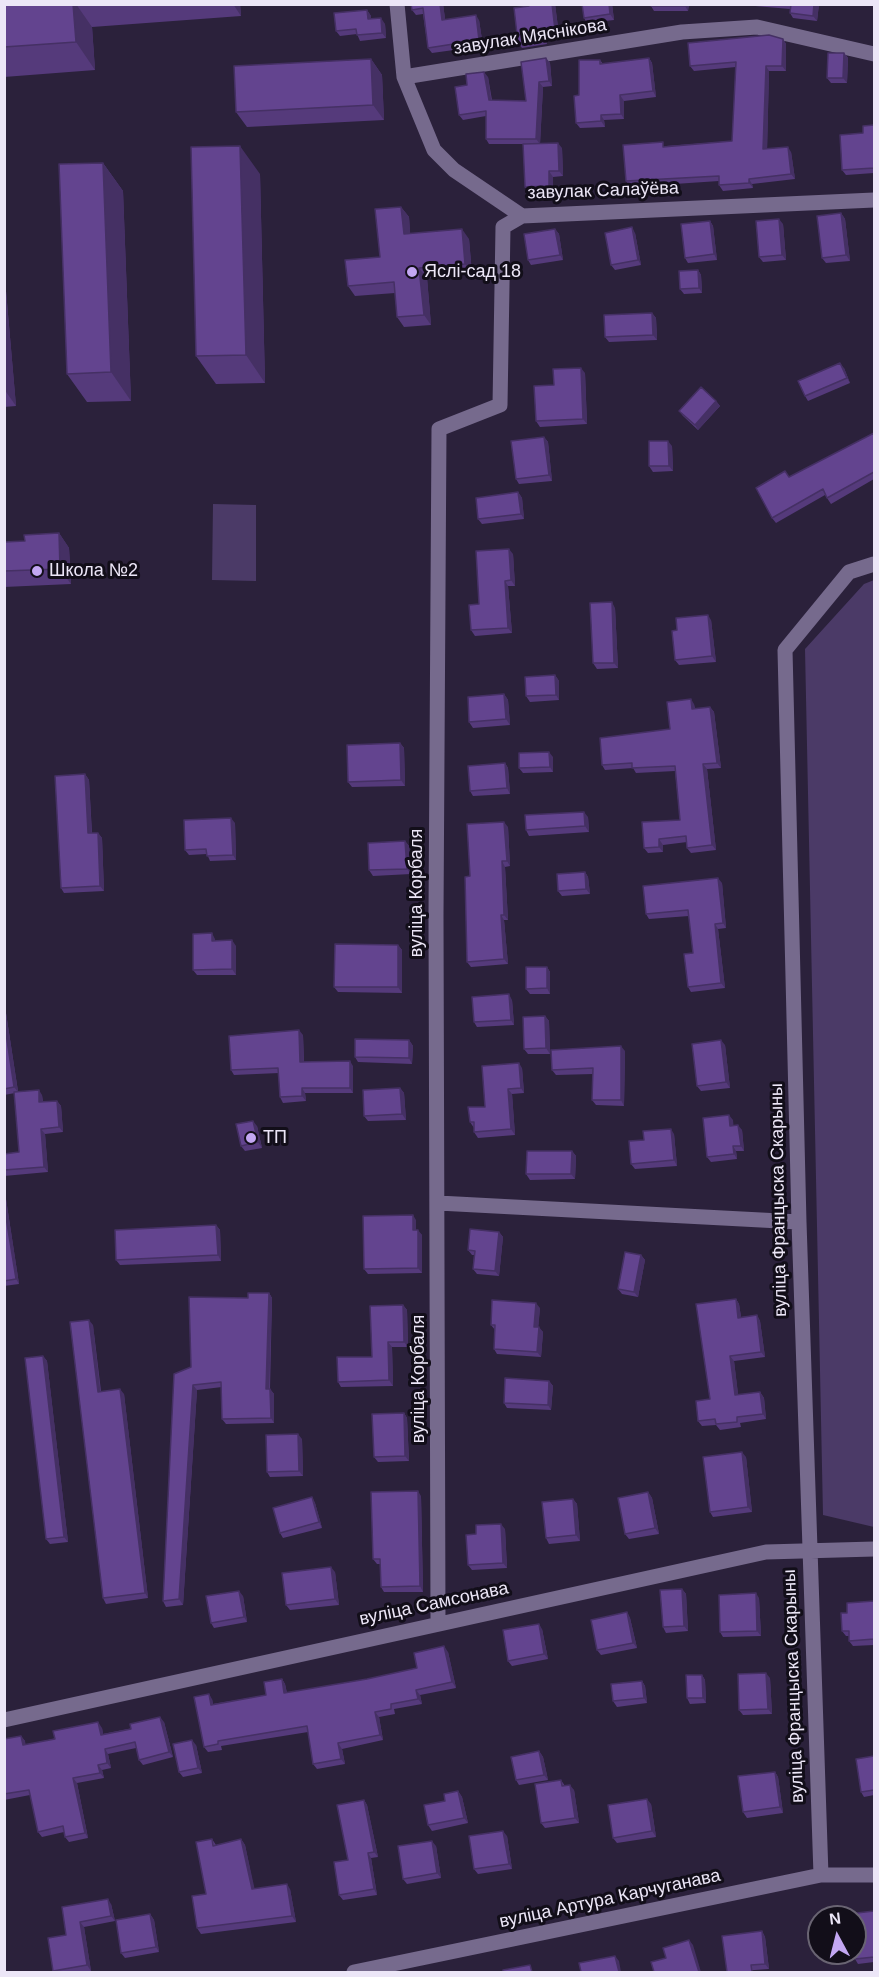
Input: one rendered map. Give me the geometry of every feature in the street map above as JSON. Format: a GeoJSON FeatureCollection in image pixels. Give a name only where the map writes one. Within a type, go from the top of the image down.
{"type":"FeatureCollection","features":[{"type":"Feature","properties":{"kind":"street","name":"завулак Салаўёва"},"geometry":{"type":"LineString","coordinates":[[397,4],[404,77],[434,150],[454,170],[522,216],[874,200]]}},
{"type":"Feature","properties":{"kind":"street","name":"завулак Мяснікова"},"geometry":{"type":"LineString","coordinates":[[404,77],[681,32],[757,27],[874,54]]}},
{"type":"Feature","properties":{"kind":"street","name":"вуліца Корбаля"},"geometry":{"type":"LineString","coordinates":[[438,1623],[436,903],[439,429],[500,405],[503,227],[522,216]]}},
{"type":"Feature","properties":{"kind":"street","name":"вуліца Францыска Скарыны"},"geometry":{"type":"LineString","coordinates":[[821,1875],[799,1222],[785,650],[849,572],[874,564]]}},
{"type":"Feature","properties":{"kind":"street"},"geometry":{"type":"LineString","coordinates":[[438,1203],[799,1222]]}},
{"type":"Feature","properties":{"kind":"street","name":"вуліца Самсонава"},"geometry":{"type":"LineString","coordinates":[[4,1720],[766,1552],[809,1549],[874,1549]]}},
{"type":"Feature","properties":{"kind":"street","name":"вуліца Артура Карчуганава"},"geometry":{"type":"LineString","coordinates":[[354,1972],[821,1875],[874,1875]]}},
{"type":"Feature","properties":{"kind":"shaded area"},"geometry":{"type":"Polygon","coordinates":[[[213,504],[256,505],[256,581],[212,580],[213,504]]]}},
{"type":"Feature","properties":{"kind":"shaded area"},"geometry":{"type":"Polygon","coordinates":[[[874,580],[874,1527],[823,1515],[805,649],[864,584],[874,580]]]}},
{"type":"Feature","properties":{"kind":"building"},"geometry":{"type":"Polygon","coordinates":[[[4,4],[73,4],[76,42],[4,47],[4,4]]]}},
{"type":"Feature","properties":{"kind":"building"},"geometry":{"type":"Polygon","coordinates":[[[411,4],[440,4],[442,20],[476,15],[479,40],[428,48],[423,8],[412,10],[411,4]]]}},
{"type":"Feature","properties":{"kind":"building"},"geometry":{"type":"Polygon","coordinates":[[[529,4],[552,4],[555,30],[543,32],[544,39],[518,43],[514,8],[529,6],[529,4]]]}},
{"type":"Feature","properties":{"kind":"building"},"geometry":{"type":"Polygon","coordinates":[[[582,4],[609,4],[610,14],[584,18],[582,4]]]}},
{"type":"Feature","properties":{"kind":"building"},"geometry":{"type":"Polygon","coordinates":[[[651,4],[685,4],[685,6],[651,6],[651,4]]]}},
{"type":"Feature","properties":{"kind":"building"},"geometry":{"type":"Polygon","coordinates":[[[791,4],[814,4],[813,16],[790,13],[791,4]]]}},
{"type":"Feature","properties":{"kind":"building"},"geometry":{"type":"Polygon","coordinates":[[[367,10],[368,19],[381,18],[382,33],[357,35],[356,29],[336,31],[334,13],[367,10]]]}},
{"type":"Feature","properties":{"kind":"building"},"geometry":{"type":"Polygon","coordinates":[[[769,35],[783,39],[782,66],[766,66],[763,149],[788,147],[791,174],[749,179],[749,183],[719,185],[719,176],[626,181],[623,145],[663,142],[663,147],[732,141],[736,62],[690,66],[688,43],[769,35]]]}},
{"type":"Feature","properties":{"kind":"building"},"geometry":{"type":"Polygon","coordinates":[[[828,53],[844,53],[843,78],[827,78],[828,53]]]}},
{"type":"Feature","properties":{"kind":"building"},"geometry":{"type":"Polygon","coordinates":[[[546,58],[549,81],[539,82],[536,139],[486,139],[486,111],[459,115],[455,87],[467,85],[466,74],[484,72],[489,100],[526,101],[521,62],[546,58]]]}},
{"type":"Feature","properties":{"kind":"building"},"geometry":{"type":"Polygon","coordinates":[[[649,58],[653,91],[620,95],[621,114],[601,115],[601,121],[576,123],[574,96],[579,95],[579,60],[600,60],[600,64],[649,58]]]}},
{"type":"Feature","properties":{"kind":"building"},"geometry":{"type":"Polygon","coordinates":[[[371,59],[373,105],[236,112],[234,66],[371,59]]]}},
{"type":"Feature","properties":{"kind":"building"},"geometry":{"type":"Polygon","coordinates":[[[874,125],[874,168],[842,170],[840,135],[863,133],[863,126],[874,125]]]}},
{"type":"Feature","properties":{"kind":"building"},"geometry":{"type":"Polygon","coordinates":[[[558,143],[559,171],[549,171],[549,186],[525,187],[523,144],[558,143]]]}},
{"type":"Feature","properties":{"kind":"building"},"geometry":{"type":"Polygon","coordinates":[[[240,146],[246,355],[196,356],[191,147],[240,146]]]}},
{"type":"Feature","properties":{"kind":"building"},"geometry":{"type":"Polygon","coordinates":[[[103,163],[111,372],[67,374],[59,164],[103,163]]]}},
{"type":"Feature","properties":{"kind":"building","name":"Яслі-сад 18"},"geometry":{"type":"Polygon","coordinates":[[[401,207],[404,234],[462,229],[465,264],[419,268],[424,315],[397,317],[394,282],[348,286],[345,260],[380,257],[375,209],[401,207]]]}},
{"type":"Feature","properties":{"kind":"building"},"geometry":{"type":"Polygon","coordinates":[[[841,213],[846,255],[822,258],[817,216],[841,213]]]}},
{"type":"Feature","properties":{"kind":"building"},"geometry":{"type":"Polygon","coordinates":[[[779,219],[782,255],[759,257],[756,221],[779,219]]]}},
{"type":"Feature","properties":{"kind":"building"},"geometry":{"type":"Polygon","coordinates":[[[710,221],[714,254],[685,258],[681,224],[710,221]]]}},
{"type":"Feature","properties":{"kind":"building"},"geometry":{"type":"Polygon","coordinates":[[[632,227],[638,260],[611,265],[605,233],[632,227]]]}},
{"type":"Feature","properties":{"kind":"building"},"geometry":{"type":"Polygon","coordinates":[[[555,229],[560,255],[528,260],[524,234],[555,229]]]}},
{"type":"Feature","properties":{"kind":"building"},"geometry":{"type":"Polygon","coordinates":[[[698,270],[699,288],[680,289],[679,271],[698,270]]]}},
{"type":"Feature","properties":{"kind":"building"},"geometry":{"type":"Polygon","coordinates":[[[652,313],[653,335],[605,337],[604,315],[652,313]]]}},
{"type":"Feature","properties":{"kind":"building"},"geometry":{"type":"Polygon","coordinates":[[[840,363],[847,378],[805,396],[798,381],[840,363]]]}},
{"type":"Feature","properties":{"kind":"building"},"geometry":{"type":"Polygon","coordinates":[[[581,368],[583,419],[536,421],[534,386],[554,385],[553,369],[581,368]]]}},
{"type":"Feature","properties":{"kind":"building"},"geometry":{"type":"Polygon","coordinates":[[[701,387],[716,401],[695,425],[679,411],[701,387]]]}},
{"type":"Feature","properties":{"kind":"building"},"geometry":{"type":"Polygon","coordinates":[[[874,433],[874,472],[827,498],[823,489],[772,518],[756,488],[785,471],[789,477],[874,433]]]}},
{"type":"Feature","properties":{"kind":"building"},"geometry":{"type":"Polygon","coordinates":[[[544,437],[549,475],[516,479],[511,441],[544,437]]]}},
{"type":"Feature","properties":{"kind":"building"},"geometry":{"type":"Polygon","coordinates":[[[649,441],[668,441],[669,466],[649,466],[649,441]]]}},
{"type":"Feature","properties":{"kind":"building"},"geometry":{"type":"Polygon","coordinates":[[[518,492],[521,514],[478,519],[476,498],[518,492]]]}},
{"type":"Feature","properties":{"kind":"building"},"geometry":{"type":"Polygon","coordinates":[[[59,533],[60,569],[4,571],[4,542],[25,541],[24,535],[59,533]]]}},
{"type":"Feature","properties":{"kind":"building"},"geometry":{"type":"Polygon","coordinates":[[[509,549],[511,580],[505,581],[508,628],[471,630],[469,605],[479,604],[476,551],[509,549]]]}},
{"type":"Feature","properties":{"kind":"building"},"geometry":{"type":"Polygon","coordinates":[[[612,602],[614,663],[593,663],[590,603],[612,602]]]}},
{"type":"Feature","properties":{"kind":"building"},"geometry":{"type":"Polygon","coordinates":[[[708,615],[712,656],[675,660],[672,631],[677,630],[676,618],[708,615]]]}},
{"type":"Feature","properties":{"kind":"building"},"geometry":{"type":"Polygon","coordinates":[[[555,675],[556,695],[526,696],[525,677],[555,675]]]}},
{"type":"Feature","properties":{"kind":"building"},"geometry":{"type":"Polygon","coordinates":[[[504,694],[506,719],[469,722],[468,697],[504,694]]]}},
{"type":"Feature","properties":{"kind":"building"},"geometry":{"type":"Polygon","coordinates":[[[691,699],[692,709],[710,707],[717,763],[703,764],[712,845],[687,848],[686,836],[659,839],[659,847],[644,848],[642,822],[680,820],[675,766],[632,768],[632,763],[602,765],[600,738],[670,729],[667,702],[691,699]]]}},
{"type":"Feature","properties":{"kind":"building"},"geometry":{"type":"Polygon","coordinates":[[[400,743],[401,780],[348,782],[347,745],[400,743]]]}},
{"type":"Feature","properties":{"kind":"building"},"geometry":{"type":"Polygon","coordinates":[[[549,752],[550,767],[519,768],[519,753],[549,752]]]}},
{"type":"Feature","properties":{"kind":"building"},"geometry":{"type":"Polygon","coordinates":[[[505,763],[507,788],[470,791],[468,766],[505,763]]]}},
{"type":"Feature","properties":{"kind":"building"},"geometry":{"type":"Polygon","coordinates":[[[85,774],[88,833],[98,833],[100,886],[61,888],[55,776],[85,774]]]}},
{"type":"Feature","properties":{"kind":"building"},"geometry":{"type":"Polygon","coordinates":[[[584,812],[585,826],[526,830],[525,815],[584,812]]]}},
{"type":"Feature","properties":{"kind":"building"},"geometry":{"type":"Polygon","coordinates":[[[231,818],[233,855],[207,856],[206,849],[185,850],[184,820],[231,818]]]}},
{"type":"Feature","properties":{"kind":"building"},"geometry":{"type":"Polygon","coordinates":[[[504,822],[507,861],[502,861],[504,915],[501,915],[504,959],[467,962],[465,877],[470,876],[467,824],[504,822]]]}},
{"type":"Feature","properties":{"kind":"building"},"geometry":{"type":"Polygon","coordinates":[[[405,841],[407,869],[369,870],[368,843],[405,841]]]}},
{"type":"Feature","properties":{"kind":"building"},"geometry":{"type":"Polygon","coordinates":[[[585,872],[586,889],[558,891],[557,874],[585,872]]]}},
{"type":"Feature","properties":{"kind":"building"},"geometry":{"type":"Polygon","coordinates":[[[718,878],[723,923],[715,924],[721,983],[688,987],[684,954],[693,953],[688,910],[646,914],[643,886],[718,878]]]}},
{"type":"Feature","properties":{"kind":"building"},"geometry":{"type":"Polygon","coordinates":[[[212,933],[212,941],[232,940],[232,969],[193,970],[193,934],[212,933]]]}},
{"type":"Feature","properties":{"kind":"building"},"geometry":{"type":"Polygon","coordinates":[[[335,944],[398,945],[398,987],[334,987],[335,944]]]}},
{"type":"Feature","properties":{"kind":"building"},"geometry":{"type":"Polygon","coordinates":[[[526,967],[547,967],[547,988],[526,989],[526,967]]]}},
{"type":"Feature","properties":{"kind":"building"},"geometry":{"type":"Polygon","coordinates":[[[509,994],[511,1020],[474,1022],[472,997],[509,994]]]}},
{"type":"Feature","properties":{"kind":"building"},"geometry":{"type":"Polygon","coordinates":[[[545,1016],[546,1048],[524,1049],[523,1017],[545,1016]]]}},
{"type":"Feature","properties":{"kind":"building"},"geometry":{"type":"Polygon","coordinates":[[[4,1020],[14,1087],[4,1089],[4,1020]]]}},
{"type":"Feature","properties":{"kind":"building"},"geometry":{"type":"Polygon","coordinates":[[[299,1030],[300,1062],[350,1061],[350,1088],[302,1088],[302,1096],[280,1097],[278,1068],[231,1070],[229,1036],[299,1030]]]}},
{"type":"Feature","properties":{"kind":"building"},"geometry":{"type":"Polygon","coordinates":[[[355,1039],[409,1040],[409,1058],[355,1057],[355,1039]]]}},
{"type":"Feature","properties":{"kind":"building"},"geometry":{"type":"Polygon","coordinates":[[[721,1040],[726,1082],[697,1086],[692,1044],[721,1040]]]}},
{"type":"Feature","properties":{"kind":"building"},"geometry":{"type":"Polygon","coordinates":[[[621,1046],[621,1100],[592,1100],[593,1068],[552,1070],[551,1050],[621,1046]]]}},
{"type":"Feature","properties":{"kind":"building"},"geometry":{"type":"Polygon","coordinates":[[[519,1063],[521,1088],[508,1089],[511,1129],[474,1132],[474,1122],[470,1122],[468,1107],[485,1107],[482,1066],[519,1063]]]}},
{"type":"Feature","properties":{"kind":"building"},"geometry":{"type":"Polygon","coordinates":[[[400,1088],[402,1114],[364,1116],[363,1090],[400,1088]]]}},
{"type":"Feature","properties":{"kind":"building"},"geometry":{"type":"Polygon","coordinates":[[[39,1090],[39,1102],[57,1101],[59,1127],[41,1129],[44,1167],[4,1170],[4,1154],[19,1152],[14,1092],[39,1090]]]}},
{"type":"Feature","properties":{"kind":"building"},"geometry":{"type":"Polygon","coordinates":[[[729,1115],[730,1126],[738,1125],[741,1146],[733,1146],[734,1154],[707,1157],[703,1118],[729,1115]]]}},
{"type":"Feature","properties":{"kind":"building","name":"ТП"},"geometry":{"type":"Polygon","coordinates":[[[253,1121],[258,1142],[241,1146],[236,1124],[253,1121]]]}},
{"type":"Feature","properties":{"kind":"building"},"geometry":{"type":"Polygon","coordinates":[[[671,1129],[674,1160],[631,1164],[629,1141],[644,1140],[643,1131],[671,1129]]]}},
{"type":"Feature","properties":{"kind":"building"},"geometry":{"type":"Polygon","coordinates":[[[527,1151],[572,1151],[571,1174],[526,1174],[527,1151]]]}},
{"type":"Feature","properties":{"kind":"building"},"geometry":{"type":"Polygon","coordinates":[[[4,1205],[16,1279],[4,1281],[4,1205]]]}},
{"type":"Feature","properties":{"kind":"building"},"geometry":{"type":"Polygon","coordinates":[[[413,1215],[413,1230],[418,1230],[418,1268],[364,1269],[363,1216],[413,1215]]]}},
{"type":"Feature","properties":{"kind":"building"},"geometry":{"type":"Polygon","coordinates":[[[216,1225],[218,1255],[116,1260],[115,1230],[216,1225]]]}},
{"type":"Feature","properties":{"kind":"building"},"geometry":{"type":"Polygon","coordinates":[[[470,1229],[499,1232],[495,1271],[473,1269],[475,1251],[468,1250],[470,1229]]]}},
{"type":"Feature","properties":{"kind":"building"},"geometry":{"type":"Polygon","coordinates":[[[625,1252],[641,1255],[634,1292],[618,1289],[625,1252]]]}},
{"type":"Feature","properties":{"kind":"building"},"geometry":{"type":"Polygon","coordinates":[[[248,1293],[269,1293],[266,1389],[270,1389],[271,1418],[222,1419],[221,1382],[193,1385],[179,1599],[163,1601],[174,1374],[191,1367],[189,1297],[248,1298],[248,1293]]]}},
{"type":"Feature","properties":{"kind":"building"},"geometry":{"type":"Polygon","coordinates":[[[736,1299],[738,1318],[757,1315],[761,1352],[730,1356],[735,1395],[760,1392],[763,1414],[737,1417],[737,1422],[716,1424],[715,1419],[698,1421],[696,1401],[710,1399],[696,1304],[736,1299]]]}},
{"type":"Feature","properties":{"kind":"building"},"geometry":{"type":"Polygon","coordinates":[[[492,1300],[536,1303],[534,1327],[539,1327],[537,1352],[494,1349],[495,1325],[491,1325],[492,1300]]]}},
{"type":"Feature","properties":{"kind":"building"},"geometry":{"type":"Polygon","coordinates":[[[403,1305],[404,1342],[388,1342],[389,1380],[338,1382],[337,1357],[372,1357],[370,1306],[403,1305]]]}},
{"type":"Feature","properties":{"kind":"building"},"geometry":{"type":"Polygon","coordinates":[[[89,1320],[98,1392],[120,1389],[145,1593],[103,1598],[70,1322],[89,1320]]]}},
{"type":"Feature","properties":{"kind":"building"},"geometry":{"type":"Polygon","coordinates":[[[43,1356],[64,1537],[46,1539],[25,1358],[43,1356]]]}},
{"type":"Feature","properties":{"kind":"building"},"geometry":{"type":"Polygon","coordinates":[[[505,1378],[549,1381],[548,1405],[504,1403],[505,1378]]]}},
{"type":"Feature","properties":{"kind":"building"},"geometry":{"type":"Polygon","coordinates":[[[404,1413],[405,1456],[374,1457],[372,1414],[404,1413]]]}},
{"type":"Feature","properties":{"kind":"building"},"geometry":{"type":"Polygon","coordinates":[[[298,1434],[299,1471],[267,1472],[266,1435],[298,1434]]]}},
{"type":"Feature","properties":{"kind":"building"},"geometry":{"type":"Polygon","coordinates":[[[742,1452],[748,1507],[710,1512],[703,1457],[742,1452]]]}},
{"type":"Feature","properties":{"kind":"building"},"geometry":{"type":"Polygon","coordinates":[[[418,1491],[420,1586],[381,1587],[380,1559],[373,1559],[371,1492],[418,1491]]]}},
{"type":"Feature","properties":{"kind":"building"},"geometry":{"type":"Polygon","coordinates":[[[648,1492],[655,1528],[625,1534],[618,1498],[648,1492]]]}},
{"type":"Feature","properties":{"kind":"building"},"geometry":{"type":"Polygon","coordinates":[[[312,1497],[319,1522],[280,1533],[273,1508],[312,1497]]]}},
{"type":"Feature","properties":{"kind":"building"},"geometry":{"type":"Polygon","coordinates":[[[573,1499],[576,1535],[546,1538],[542,1502],[573,1499]]]}},
{"type":"Feature","properties":{"kind":"building"},"geometry":{"type":"Polygon","coordinates":[[[501,1524],[503,1563],[468,1565],[466,1535],[476,1534],[476,1525],[501,1524]]]}},
{"type":"Feature","properties":{"kind":"building"},"geometry":{"type":"Polygon","coordinates":[[[331,1567],[335,1599],[286,1605],[282,1573],[331,1567]]]}},
{"type":"Feature","properties":{"kind":"building"},"geometry":{"type":"Polygon","coordinates":[[[682,1589],[684,1626],[663,1627],[660,1590],[682,1589]]]}},
{"type":"Feature","properties":{"kind":"building"},"geometry":{"type":"Polygon","coordinates":[[[239,1591],[244,1617],[211,1623],[206,1596],[239,1591]]]}},
{"type":"Feature","properties":{"kind":"building"},"geometry":{"type":"Polygon","coordinates":[[[756,1593],[757,1631],[720,1632],[719,1595],[756,1593]]]}},
{"type":"Feature","properties":{"kind":"building"},"geometry":{"type":"Polygon","coordinates":[[[874,1601],[874,1639],[849,1641],[849,1631],[842,1631],[841,1613],[847,1613],[847,1603],[874,1601]]]}},
{"type":"Feature","properties":{"kind":"building"},"geometry":{"type":"Polygon","coordinates":[[[627,1612],[633,1643],[597,1650],[591,1620],[627,1612]]]}},
{"type":"Feature","properties":{"kind":"building"},"geometry":{"type":"Polygon","coordinates":[[[539,1624],[544,1654],[508,1661],[503,1630],[539,1624]]]}},
{"type":"Feature","properties":{"kind":"building"},"geometry":{"type":"Polygon","coordinates":[[[444,1646],[452,1682],[416,1690],[418,1699],[391,1704],[391,1709],[375,1712],[380,1735],[338,1743],[341,1759],[313,1764],[307,1726],[218,1741],[218,1744],[204,1747],[194,1697],[209,1694],[211,1705],[266,1695],[264,1682],[282,1679],[284,1693],[367,1679],[417,1668],[414,1653],[444,1646]]]}},
{"type":"Feature","properties":{"kind":"building"},"geometry":{"type":"Polygon","coordinates":[[[766,1673],[768,1709],[739,1710],[738,1674],[766,1673]]]}},
{"type":"Feature","properties":{"kind":"building"},"geometry":{"type":"Polygon","coordinates":[[[686,1675],[702,1675],[703,1698],[687,1698],[686,1675]]]}},
{"type":"Feature","properties":{"kind":"building"},"geometry":{"type":"Polygon","coordinates":[[[642,1681],[644,1698],[613,1701],[611,1684],[642,1681]]]}},
{"type":"Feature","properties":{"kind":"building"},"geometry":{"type":"Polygon","coordinates":[[[160,1717],[169,1752],[139,1760],[135,1742],[105,1749],[107,1763],[98,1765],[100,1773],[73,1778],[85,1833],[65,1837],[63,1826],[38,1832],[29,1790],[4,1794],[4,1739],[21,1736],[23,1745],[55,1739],[53,1731],[98,1722],[101,1735],[131,1729],[130,1724],[160,1717]]]}},
{"type":"Feature","properties":{"kind":"building"},"geometry":{"type":"Polygon","coordinates":[[[192,1740],[198,1768],[179,1772],[173,1744],[192,1740]]]}},
{"type":"Feature","properties":{"kind":"building"},"geometry":{"type":"Polygon","coordinates":[[[539,1751],[544,1775],[516,1780],[511,1757],[539,1751]]]}},
{"type":"Feature","properties":{"kind":"building"},"geometry":{"type":"Polygon","coordinates":[[[874,1756],[874,1790],[861,1792],[856,1759],[874,1756]]]}},
{"type":"Feature","properties":{"kind":"building"},"geometry":{"type":"Polygon","coordinates":[[[775,1772],[780,1807],[743,1812],[738,1776],[775,1772]]]}},
{"type":"Feature","properties":{"kind":"building"},"geometry":{"type":"Polygon","coordinates":[[[561,1780],[562,1786],[570,1785],[575,1818],[541,1823],[535,1784],[561,1780]]]}},
{"type":"Feature","properties":{"kind":"building"},"geometry":{"type":"Polygon","coordinates":[[[458,1791],[464,1818],[428,1825],[424,1805],[445,1801],[444,1794],[458,1791]]]}},
{"type":"Feature","properties":{"kind":"building"},"geometry":{"type":"Polygon","coordinates":[[[647,1799],[652,1831],[613,1838],[608,1805],[647,1799]]]}},
{"type":"Feature","properties":{"kind":"building"},"geometry":{"type":"Polygon","coordinates":[[[364,1800],[374,1852],[368,1853],[374,1889],[339,1895],[334,1862],[348,1860],[337,1805],[364,1800]]]}},
{"type":"Feature","properties":{"kind":"building"},"geometry":{"type":"Polygon","coordinates":[[[503,1831],[509,1864],[474,1869],[469,1836],[503,1831]]]}},
{"type":"Feature","properties":{"kind":"building"},"geometry":{"type":"Polygon","coordinates":[[[212,1839],[213,1846],[241,1839],[252,1889],[287,1884],[292,1916],[197,1928],[192,1896],[206,1894],[196,1842],[212,1839]]]}},
{"type":"Feature","properties":{"kind":"building"},"geometry":{"type":"Polygon","coordinates":[[[432,1841],[437,1873],[403,1879],[398,1846],[432,1841]]]}},
{"type":"Feature","properties":{"kind":"building"},"geometry":{"type":"Polygon","coordinates":[[[108,1899],[111,1916],[80,1922],[87,1965],[53,1971],[48,1938],[66,1935],[62,1907],[108,1899]]]}},
{"type":"Feature","properties":{"kind":"building"},"geometry":{"type":"Polygon","coordinates":[[[874,1911],[874,1957],[867,1958],[867,1912],[874,1911]]]}},
{"type":"Feature","properties":{"kind":"building"},"geometry":{"type":"Polygon","coordinates":[[[150,1914],[156,1947],[121,1953],[116,1920],[150,1914]]]}},
{"type":"Feature","properties":{"kind":"building"},"geometry":{"type":"Polygon","coordinates":[[[762,1931],[765,1964],[751,1965],[752,1972],[727,1972],[722,1936],[762,1931]]]}},
{"type":"Feature","properties":{"kind":"building"},"geometry":{"type":"Polygon","coordinates":[[[689,1940],[699,1972],[654,1972],[651,1962],[666,1958],[663,1948],[689,1940]]]}},
{"type":"Feature","properties":{"kind":"building"},"geometry":{"type":"Polygon","coordinates":[[[615,1956],[619,1972],[581,1972],[579,1963],[615,1956]]]}},
{"type":"Feature","properties":{"kind":"building"},"geometry":{"type":"Polygon","coordinates":[[[530,1965],[532,1972],[503,1972],[503,1970],[530,1965]]]}},
{"type":"Feature","properties":{"kind":"place","name":"Яслі-сад 18"},"geometry":{"type":"Point","coordinates":[412,272]}},
{"type":"Feature","properties":{"kind":"place","name":"Школа №2"},"geometry":{"type":"Point","coordinates":[37,571]}},
{"type":"Feature","properties":{"kind":"place","name":"ТП"},"geometry":{"type":"Point","coordinates":[251,1138]}}]}
